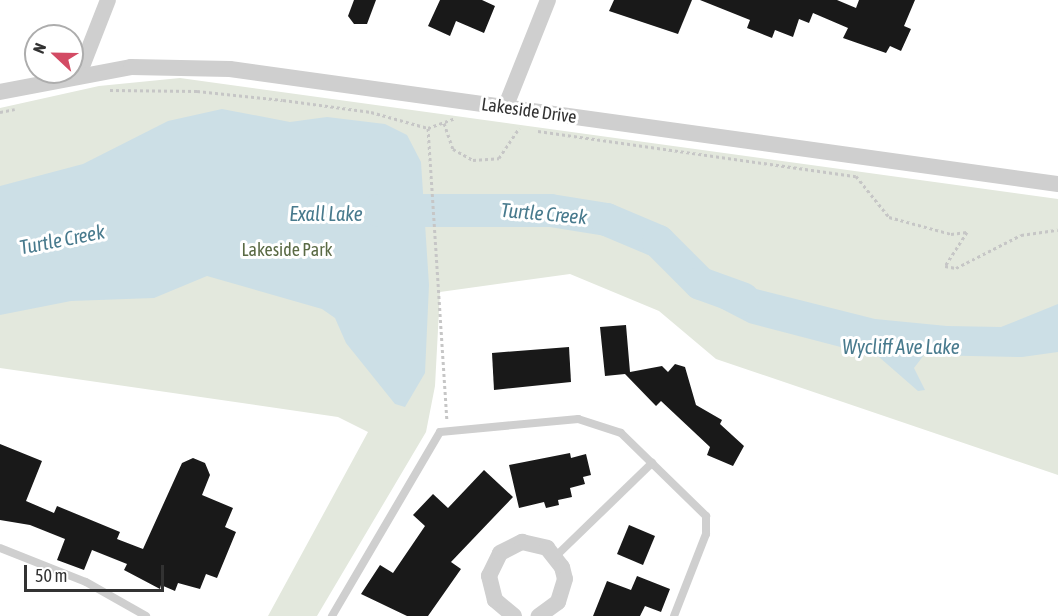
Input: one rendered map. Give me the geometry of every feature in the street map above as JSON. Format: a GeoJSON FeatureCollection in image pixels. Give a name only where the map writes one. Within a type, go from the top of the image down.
{"type":"FeatureCollection","features":[{"type":"Feature","properties":{"kind":"street"},"geometry":{"type":"LineString","coordinates":[[84,61],[108,0]]}},
{"type":"Feature","properties":{"kind":"street"},"geometry":{"type":"LineString","coordinates":[[505,108],[548,0]]}},
{"type":"Feature","properties":{"kind":"street","name":"Lakeside Drive"},"geometry":{"type":"LineString","coordinates":[[84,74],[185,66],[1058,184]]}},
{"type":"Feature","properties":{"kind":"street","name":"Lakeside Drive"},"geometry":{"type":"LineString","coordinates":[[0,92],[35,84]]}},
{"type":"Feature","properties":{"kind":"street"},"geometry":{"type":"LineString","coordinates":[[505,614],[495,600],[489,576],[500,554],[510,546],[535,543],[556,556],[565,579],[558,602],[539,616]]}},
{"type":"Feature","properties":{"kind":"lane"},"geometry":{"type":"LineString","coordinates":[[332,616],[434,440],[447,429],[578,419],[621,433],[706,516],[706,534],[674,616]]}},
{"type":"Feature","properties":{"kind":"lane"},"geometry":{"type":"LineString","coordinates":[[556,556],[652,463]]}},
{"type":"Feature","properties":{"kind":"lane"},"geometry":{"type":"LineString","coordinates":[[0,548],[86,582],[141,614]]}},
{"type":"Feature","properties":{"kind":"path"},"geometry":{"type":"LineString","coordinates":[[103,91],[197,91],[283,100],[371,112],[428,128],[465,118]]}},
{"type":"Feature","properties":{"kind":"path"},"geometry":{"type":"LineString","coordinates":[[0,112],[21,107]]}},
{"type":"Feature","properties":{"kind":"path"},"geometry":{"type":"LineString","coordinates":[[444,123],[453,149],[473,160],[499,158],[519,128]]}},
{"type":"Feature","properties":{"kind":"path"},"geometry":{"type":"LineString","coordinates":[[508,126],[856,176],[889,217],[951,234],[967,232],[945,266],[956,268],[1021,235],[1058,230]]}},
{"type":"Feature","properties":{"kind":"path"},"geometry":{"type":"LineString","coordinates":[[428,128],[440,284],[447,429]]}},
{"type":"Feature","properties":{"kind":"green space","name":"Lakeside Park"},"geometry":{"type":"Polygon","coordinates":[[[180,78],[1058,199],[1058,475],[716,359],[659,311],[570,274],[440,292],[435,386],[426,432],[317,616],[268,616],[368,432],[338,417],[0,368],[0,108],[99,86],[180,78]]]}},
{"type":"Feature","properties":{"kind":"water","name":"Exall Lake"},"geometry":{"type":"Polygon","coordinates":[[[222,109],[290,122],[327,117],[385,124],[407,135],[421,162],[429,285],[425,373],[405,407],[395,404],[346,343],[335,318],[322,309],[207,276],[154,298],[71,301],[0,315],[0,186],[83,164],[168,121],[222,109]]]}},
{"type":"Feature","properties":{"kind":"water","name":"Wycliff Ave Lake"},"geometry":{"type":"Polygon","coordinates":[[[717,279],[875,319],[947,326],[1001,327],[1058,304],[1058,352],[1022,357],[924,355],[914,368],[925,390],[918,391],[879,357],[749,323],[695,295],[700,283],[717,279]]]}},
{"type":"Feature","properties":{"kind":"building"},"geometry":{"type":"Polygon","coordinates":[[[354,0],[376,0],[367,24],[354,24],[348,16],[354,0]]]}},
{"type":"Feature","properties":{"kind":"building"},"geometry":{"type":"Polygon","coordinates":[[[440,0],[482,0],[495,6],[484,33],[456,21],[450,36],[428,26],[440,0]]]}},
{"type":"Feature","properties":{"kind":"building"},"geometry":{"type":"Polygon","coordinates":[[[614,0],[692,0],[678,34],[609,11],[614,0]]]}},
{"type":"Feature","properties":{"kind":"building"},"geometry":{"type":"Polygon","coordinates":[[[700,0],[837,0],[856,8],[859,0],[915,0],[904,26],[911,29],[901,51],[890,46],[886,53],[843,38],[848,28],[813,13],[809,23],[799,19],[793,37],[775,30],[772,38],[747,28],[750,20],[700,0]]]}},
{"type":"Feature","properties":{"kind":"building"},"geometry":{"type":"Polygon","coordinates":[[[626,325],[630,372],[662,366],[668,372],[675,364],[685,367],[696,405],[722,420],[720,424],[744,446],[733,466],[707,455],[710,447],[661,401],[656,406],[625,374],[605,376],[600,327],[626,325]]]}},
{"type":"Feature","properties":{"kind":"building"},"geometry":{"type":"Polygon","coordinates":[[[569,347],[571,382],[494,390],[492,353],[569,347]]]}},
{"type":"Feature","properties":{"kind":"building"},"geometry":{"type":"Polygon","coordinates":[[[0,444],[42,461],[26,501],[54,513],[57,506],[120,532],[117,539],[143,549],[182,463],[193,458],[205,463],[210,475],[202,495],[233,508],[225,527],[236,532],[217,578],[206,574],[200,589],[178,583],[175,591],[161,585],[160,589],[124,570],[127,564],[92,550],[84,570],[57,560],[65,539],[30,525],[0,520],[0,444]]]}},
{"type":"Feature","properties":{"kind":"building"},"geometry":{"type":"Polygon","coordinates":[[[570,453],[571,458],[586,454],[591,475],[583,477],[585,484],[570,488],[572,497],[558,500],[559,505],[546,508],[544,502],[519,508],[509,465],[570,453]]]}},
{"type":"Feature","properties":{"kind":"building"},"geometry":{"type":"Polygon","coordinates":[[[484,470],[513,497],[451,562],[461,569],[428,616],[407,616],[361,594],[380,565],[393,573],[425,526],[413,515],[433,494],[448,508],[484,470]]]}},
{"type":"Feature","properties":{"kind":"building"},"geometry":{"type":"Polygon","coordinates":[[[629,525],[655,536],[643,565],[617,554],[629,525]]]}},
{"type":"Feature","properties":{"kind":"building"},"geometry":{"type":"Polygon","coordinates":[[[637,576],[670,589],[661,612],[645,606],[640,616],[593,616],[607,581],[631,590],[637,576]]]}},
{"type":"Feature","properties":{"kind":"waterway","name":"Turtle Creek"},"geometry":{"type":"LineString","coordinates":[[378,210],[550,210],[606,219],[658,241],[700,283],[742,298]]}}]}
